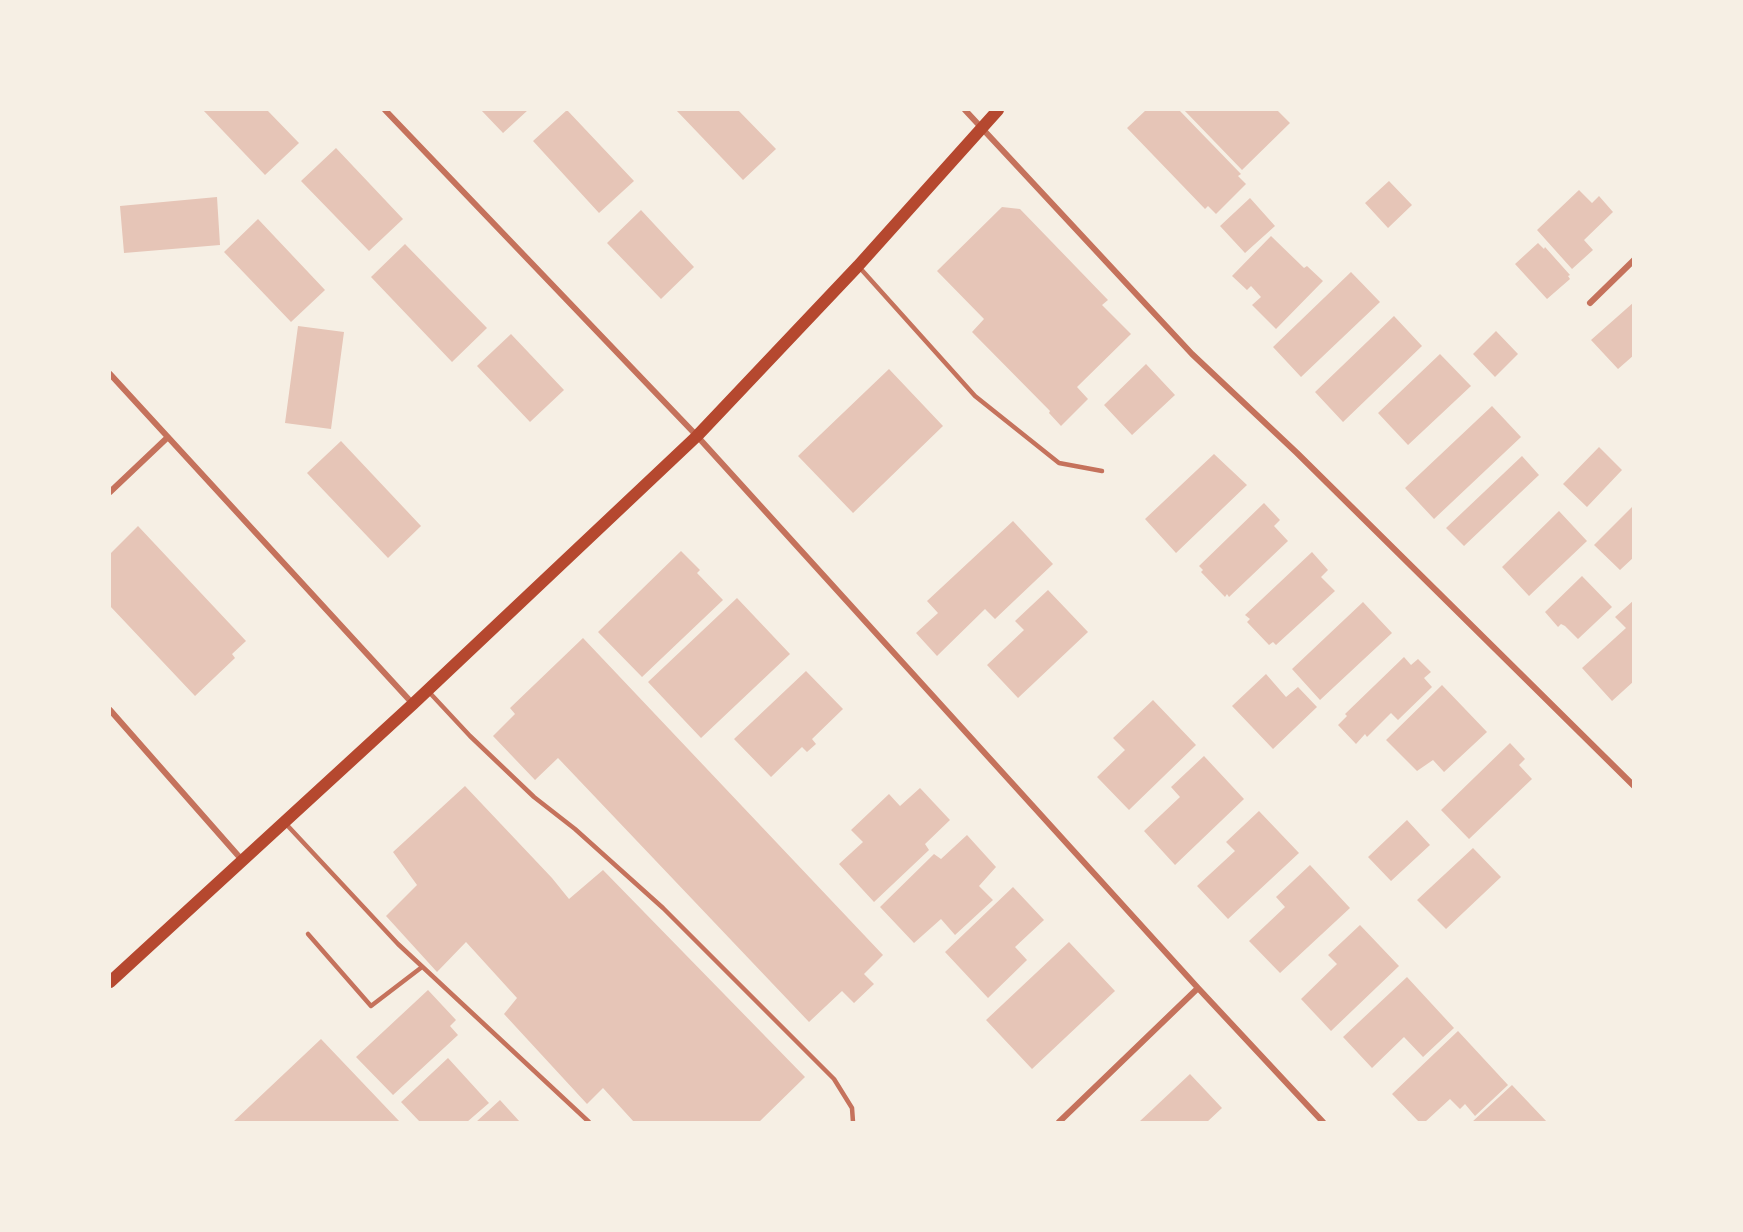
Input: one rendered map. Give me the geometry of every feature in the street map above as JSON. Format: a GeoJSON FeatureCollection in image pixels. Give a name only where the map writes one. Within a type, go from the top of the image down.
{"type":"FeatureCollection","features":[{"type":"Feature","properties":{"kind":"main road"},"geometry":{"type":"LineString","coordinates":[[110,982],[413,704],[697,436],[858,266],[998,110]]}},
{"type":"Feature","properties":{"kind":"street"},"geometry":{"type":"LineString","coordinates":[[385,110],[697,436],[1198,988],[1323,1122]]}},
{"type":"Feature","properties":{"kind":"street"},"geometry":{"type":"LineString","coordinates":[[965,110],[1192,354],[1289,446],[1634,786]]}},
{"type":"Feature","properties":{"kind":"street"},"geometry":{"type":"LineString","coordinates":[[1590,303],[1634,260]]}},
{"type":"Feature","properties":{"kind":"street"},"geometry":{"type":"LineString","coordinates":[[110,374],[413,704]]}},
{"type":"Feature","properties":{"kind":"street"},"geometry":{"type":"LineString","coordinates":[[110,492],[168,436]]}},
{"type":"Feature","properties":{"kind":"street"},"geometry":{"type":"LineString","coordinates":[[110,710],[242,860]]}},
{"type":"Feature","properties":{"kind":"street"},"geometry":{"type":"LineString","coordinates":[[1059,1122],[1198,988]]}},
{"type":"Feature","properties":{"kind":"lane"},"geometry":{"type":"LineString","coordinates":[[858,266],[975,396],[1059,463],[1102,471]]}},
{"type":"Feature","properties":{"kind":"lane"},"geometry":{"type":"LineString","coordinates":[[428,690],[470,736],[534,798],[575,829],[663,908],[834,1079],[852,1108],[853,1122]]}},
{"type":"Feature","properties":{"kind":"lane"},"geometry":{"type":"LineString","coordinates":[[284,822],[398,944],[589,1122]]}},
{"type":"Feature","properties":{"kind":"lane"},"geometry":{"type":"LineString","coordinates":[[308,934],[371,1006],[422,967]]}},
{"type":"Feature","properties":{"kind":"building"},"geometry":{"type":"Polygon","coordinates":[[[203,110],[267,110],[299,143],[265,175],[203,110]]]}},
{"type":"Feature","properties":{"kind":"building"},"geometry":{"type":"Polygon","coordinates":[[[481,110],[528,110],[503,133],[481,110]]]}},
{"type":"Feature","properties":{"kind":"building"},"geometry":{"type":"Polygon","coordinates":[[[567,110],[634,181],[599,213],[533,141],[567,110]]]}},
{"type":"Feature","properties":{"kind":"building"},"geometry":{"type":"Polygon","coordinates":[[[676,110],[738,110],[776,149],[743,180],[676,110]]]}},
{"type":"Feature","properties":{"kind":"building"},"geometry":{"type":"Polygon","coordinates":[[[1146,110],[1179,110],[1241,174],[1238,176],[1246,184],[1216,214],[1208,206],[1205,209],[1127,128],[1146,110]]]}},
{"type":"Feature","properties":{"kind":"building"},"geometry":{"type":"Polygon","coordinates":[[[1184,110],[1277,110],[1290,123],[1242,170],[1184,110]]]}},
{"type":"Feature","properties":{"kind":"building"},"geometry":{"type":"Polygon","coordinates":[[[336,148],[403,219],[369,251],[301,181],[336,148]]]}},
{"type":"Feature","properties":{"kind":"building"},"geometry":{"type":"Polygon","coordinates":[[[1389,181],[1412,205],[1388,228],[1365,203],[1389,181]]]}},
{"type":"Feature","properties":{"kind":"building"},"geometry":{"type":"Polygon","coordinates":[[[1579,190],[1592,203],[1599,196],[1613,212],[1584,240],[1593,250],[1572,269],[1537,230],[1579,190]]]}},
{"type":"Feature","properties":{"kind":"building"},"geometry":{"type":"Polygon","coordinates":[[[217,197],[220,245],[124,253],[120,206],[217,197]]]}},
{"type":"Feature","properties":{"kind":"building"},"geometry":{"type":"Polygon","coordinates":[[[1250,198],[1275,226],[1245,253],[1220,226],[1250,198]]]}},
{"type":"Feature","properties":{"kind":"building"},"geometry":{"type":"Polygon","coordinates":[[[1002,207],[1020,209],[1108,300],[1102,305],[1131,334],[1077,387],[1088,399],[1061,426],[1049,413],[1050,411],[972,332],[984,319],[937,271],[1002,207]]]}},
{"type":"Feature","properties":{"kind":"building"},"geometry":{"type":"Polygon","coordinates":[[[641,210],[694,267],[661,299],[607,243],[641,210]]]}},
{"type":"Feature","properties":{"kind":"building"},"geometry":{"type":"Polygon","coordinates":[[[258,219],[325,290],[291,322],[224,252],[258,219]]]}},
{"type":"Feature","properties":{"kind":"building"},"geometry":{"type":"Polygon","coordinates":[[[1271,236],[1304,268],[1307,266],[1323,281],[1276,329],[1252,305],[1261,297],[1251,286],[1247,290],[1232,276],[1271,236]]]}},
{"type":"Feature","properties":{"kind":"building"},"geometry":{"type":"Polygon","coordinates":[[[1538,243],[1544,249],[1545,247],[1570,275],[1568,276],[1570,279],[1547,299],[1515,264],[1538,243]]]}},
{"type":"Feature","properties":{"kind":"building"},"geometry":{"type":"Polygon","coordinates":[[[405,244],[487,328],[452,362],[371,277],[405,244]]]}},
{"type":"Feature","properties":{"kind":"building"},"geometry":{"type":"Polygon","coordinates":[[[1351,272],[1380,302],[1301,377],[1273,347],[1351,272]]]}},
{"type":"Feature","properties":{"kind":"building"},"geometry":{"type":"Polygon","coordinates":[[[1634,302],[1634,355],[1618,369],[1591,340],[1634,302]]]}},
{"type":"Feature","properties":{"kind":"building"},"geometry":{"type":"Polygon","coordinates":[[[1394,316],[1422,346],[1343,422],[1315,392],[1394,316]]]}},
{"type":"Feature","properties":{"kind":"building"},"geometry":{"type":"Polygon","coordinates":[[[298,326],[344,332],[331,429],[285,423],[298,326]]]}},
{"type":"Feature","properties":{"kind":"building"},"geometry":{"type":"Polygon","coordinates":[[[1496,331],[1518,354],[1495,377],[1473,354],[1496,331]]]}},
{"type":"Feature","properties":{"kind":"building"},"geometry":{"type":"Polygon","coordinates":[[[511,334],[564,390],[530,422],[477,366],[511,334]]]}},
{"type":"Feature","properties":{"kind":"building"},"geometry":{"type":"Polygon","coordinates":[[[1440,354],[1471,386],[1408,445],[1378,413],[1440,354]]]}},
{"type":"Feature","properties":{"kind":"building"},"geometry":{"type":"Polygon","coordinates":[[[1146,364],[1175,395],[1132,435],[1104,405],[1146,364]]]}},
{"type":"Feature","properties":{"kind":"building"},"geometry":{"type":"Polygon","coordinates":[[[889,369],[943,426],[853,513],[798,456],[889,369]]]}},
{"type":"Feature","properties":{"kind":"building"},"geometry":{"type":"Polygon","coordinates":[[[1492,406],[1521,437],[1434,519],[1405,488],[1492,406]]]}},
{"type":"Feature","properties":{"kind":"building"},"geometry":{"type":"Polygon","coordinates":[[[341,441],[421,526],[388,558],[307,473],[341,441]]]}},
{"type":"Feature","properties":{"kind":"building"},"geometry":{"type":"Polygon","coordinates":[[[1599,447],[1622,470],[1587,507],[1563,484],[1599,447]]]}},
{"type":"Feature","properties":{"kind":"building"},"geometry":{"type":"Polygon","coordinates":[[[1214,454],[1247,485],[1176,553],[1145,519],[1214,454]]]}},
{"type":"Feature","properties":{"kind":"building"},"geometry":{"type":"Polygon","coordinates":[[[1522,456],[1539,475],[1464,546],[1446,528],[1522,456]]]}},
{"type":"Feature","properties":{"kind":"building"},"geometry":{"type":"Polygon","coordinates":[[[1264,503],[1280,520],[1274,526],[1288,541],[1229,597],[1227,594],[1225,597],[1201,572],[1203,570],[1199,566],[1264,503]]]}},
{"type":"Feature","properties":{"kind":"building"},"geometry":{"type":"Polygon","coordinates":[[[1634,505],[1634,557],[1620,570],[1594,545],[1634,505]]]}},
{"type":"Feature","properties":{"kind":"building"},"geometry":{"type":"Polygon","coordinates":[[[1559,511],[1587,541],[1529,596],[1502,567],[1559,511]]]}},
{"type":"Feature","properties":{"kind":"building"},"geometry":{"type":"Polygon","coordinates":[[[1013,521],[1053,564],[995,619],[985,609],[937,656],[916,633],[938,613],[927,601],[1013,521]]]}},
{"type":"Feature","properties":{"kind":"building"},"geometry":{"type":"Polygon","coordinates":[[[138,526],[246,641],[232,654],[235,658],[195,696],[110,606],[110,554],[138,526]]]}},
{"type":"Feature","properties":{"kind":"building"},"geometry":{"type":"Polygon","coordinates":[[[681,551],[700,570],[697,573],[723,600],[642,677],[598,632],[681,551]]]}},
{"type":"Feature","properties":{"kind":"building"},"geometry":{"type":"Polygon","coordinates":[[[1312,552],[1328,570],[1321,577],[1335,591],[1276,645],[1273,642],[1269,645],[1247,622],[1250,619],[1245,615],[1312,552]]]}},
{"type":"Feature","properties":{"kind":"building"},"geometry":{"type":"Polygon","coordinates":[[[1582,576],[1612,607],[1578,639],[1565,626],[1561,624],[1558,627],[1545,612],[1582,576]]]}},
{"type":"Feature","properties":{"kind":"building"},"geometry":{"type":"Polygon","coordinates":[[[1048,590],[1088,632],[1018,698],[987,665],[1024,630],[1015,621],[1048,590]]]}},
{"type":"Feature","properties":{"kind":"building"},"geometry":{"type":"Polygon","coordinates":[[[737,598],[790,654],[701,738],[648,682],[737,598]]]}},
{"type":"Feature","properties":{"kind":"building"},"geometry":{"type":"Polygon","coordinates":[[[1634,600],[1634,681],[1612,701],[1582,668],[1626,628],[1615,617],[1634,600]]]}},
{"type":"Feature","properties":{"kind":"building"},"geometry":{"type":"Polygon","coordinates":[[[1363,602],[1392,633],[1320,700],[1292,669],[1363,602]]]}},
{"type":"Feature","properties":{"kind":"building"},"geometry":{"type":"Polygon","coordinates":[[[583,638],[883,955],[864,974],[874,984],[854,1003],[842,991],[809,1022],[558,758],[535,780],[493,736],[515,714],[510,708],[583,638]]]}},
{"type":"Feature","properties":{"kind":"building"},"geometry":{"type":"Polygon","coordinates":[[[1404,657],[1411,665],[1418,659],[1431,672],[1424,678],[1432,687],[1398,720],[1391,713],[1367,737],[1365,734],[1356,744],[1338,725],[1347,716],[1345,714],[1404,657]]]}},
{"type":"Feature","properties":{"kind":"building"},"geometry":{"type":"Polygon","coordinates":[[[806,671],[843,709],[812,739],[816,744],[807,752],[802,747],[771,777],[734,739],[806,671]]]}},
{"type":"Feature","properties":{"kind":"building"},"geometry":{"type":"Polygon","coordinates":[[[1266,674],[1286,697],[1298,687],[1317,707],[1273,749],[1232,706],[1266,674]]]}},
{"type":"Feature","properties":{"kind":"building"},"geometry":{"type":"Polygon","coordinates":[[[1442,685],[1487,732],[1444,772],[1433,760],[1417,771],[1386,740],[1442,685]]]}},
{"type":"Feature","properties":{"kind":"building"},"geometry":{"type":"Polygon","coordinates":[[[1153,700],[1196,745],[1129,810],[1097,777],[1125,750],[1113,738],[1153,700]]]}},
{"type":"Feature","properties":{"kind":"building"},"geometry":{"type":"Polygon","coordinates":[[[1510,743],[1525,759],[1519,765],[1532,779],[1469,839],[1441,810],[1510,743]]]}},
{"type":"Feature","properties":{"kind":"building"},"geometry":{"type":"Polygon","coordinates":[[[1204,756],[1244,799],[1175,865],[1144,831],[1180,797],[1171,787],[1204,756]]]}},
{"type":"Feature","properties":{"kind":"building"},"geometry":{"type":"Polygon","coordinates":[[[465,786],[569,899],[603,870],[805,1077],[759,1122],[634,1122],[603,1088],[587,1104],[504,1014],[517,998],[466,942],[437,972],[386,916],[417,885],[393,852],[465,786]]]}},
{"type":"Feature","properties":{"kind":"building"},"geometry":{"type":"Polygon","coordinates":[[[920,788],[950,820],[925,844],[929,850],[874,902],[839,864],[863,842],[851,830],[889,794],[900,806],[920,788]]]}},
{"type":"Feature","properties":{"kind":"building"},"geometry":{"type":"Polygon","coordinates":[[[1259,811],[1299,853],[1228,919],[1197,886],[1235,851],[1226,842],[1259,811]]]}},
{"type":"Feature","properties":{"kind":"building"},"geometry":{"type":"Polygon","coordinates":[[[1407,820],[1430,845],[1391,881],[1368,857],[1407,820]]]}},
{"type":"Feature","properties":{"kind":"building"},"geometry":{"type":"Polygon","coordinates":[[[967,835],[996,867],[979,886],[993,900],[955,935],[941,919],[914,943],[880,907],[934,854],[941,859],[967,835]]]}},
{"type":"Feature","properties":{"kind":"building"},"geometry":{"type":"Polygon","coordinates":[[[1473,848],[1501,877],[1446,929],[1417,900],[1473,848]]]}},
{"type":"Feature","properties":{"kind":"building"},"geometry":{"type":"Polygon","coordinates":[[[1310,865],[1350,908],[1280,973],[1249,941],[1285,907],[1276,897],[1310,865]]]}},
{"type":"Feature","properties":{"kind":"building"},"geometry":{"type":"Polygon","coordinates":[[[1013,887],[1044,920],[1015,947],[1027,960],[988,998],[945,952],[1013,887]]]}},
{"type":"Feature","properties":{"kind":"building"},"geometry":{"type":"Polygon","coordinates":[[[1360,925],[1399,966],[1331,1031],[1301,999],[1337,964],[1328,955],[1360,925]]]}},
{"type":"Feature","properties":{"kind":"building"},"geometry":{"type":"Polygon","coordinates":[[[1069,942],[1115,991],[1032,1069],[986,1020],[1069,942]]]}},
{"type":"Feature","properties":{"kind":"building"},"geometry":{"type":"Polygon","coordinates":[[[1407,977],[1454,1028],[1423,1057],[1404,1037],[1372,1068],[1343,1037],[1407,977]]]}},
{"type":"Feature","properties":{"kind":"building"},"geometry":{"type":"Polygon","coordinates":[[[428,990],[456,1020],[450,1026],[458,1035],[393,1095],[356,1057],[428,990]]]}},
{"type":"Feature","properties":{"kind":"building"},"geometry":{"type":"Polygon","coordinates":[[[1458,1031],[1508,1085],[1475,1116],[1465,1104],[1460,1109],[1450,1099],[1425,1122],[1419,1122],[1392,1094],[1458,1031]]]}},
{"type":"Feature","properties":{"kind":"building"},"geometry":{"type":"Polygon","coordinates":[[[321,1039],[400,1122],[233,1122],[321,1039]]]}},
{"type":"Feature","properties":{"kind":"building"},"geometry":{"type":"Polygon","coordinates":[[[448,1058],[489,1103],[467,1122],[420,1122],[401,1102],[448,1058]]]}},
{"type":"Feature","properties":{"kind":"building"},"geometry":{"type":"Polygon","coordinates":[[[1190,1074],[1222,1108],[1207,1122],[1139,1122],[1190,1074]]]}},
{"type":"Feature","properties":{"kind":"building"},"geometry":{"type":"Polygon","coordinates":[[[1512,1085],[1547,1122],[1472,1122],[1512,1085]]]}},
{"type":"Feature","properties":{"kind":"building"},"geometry":{"type":"Polygon","coordinates":[[[500,1100],[520,1122],[476,1122],[500,1100]]]}}]}
